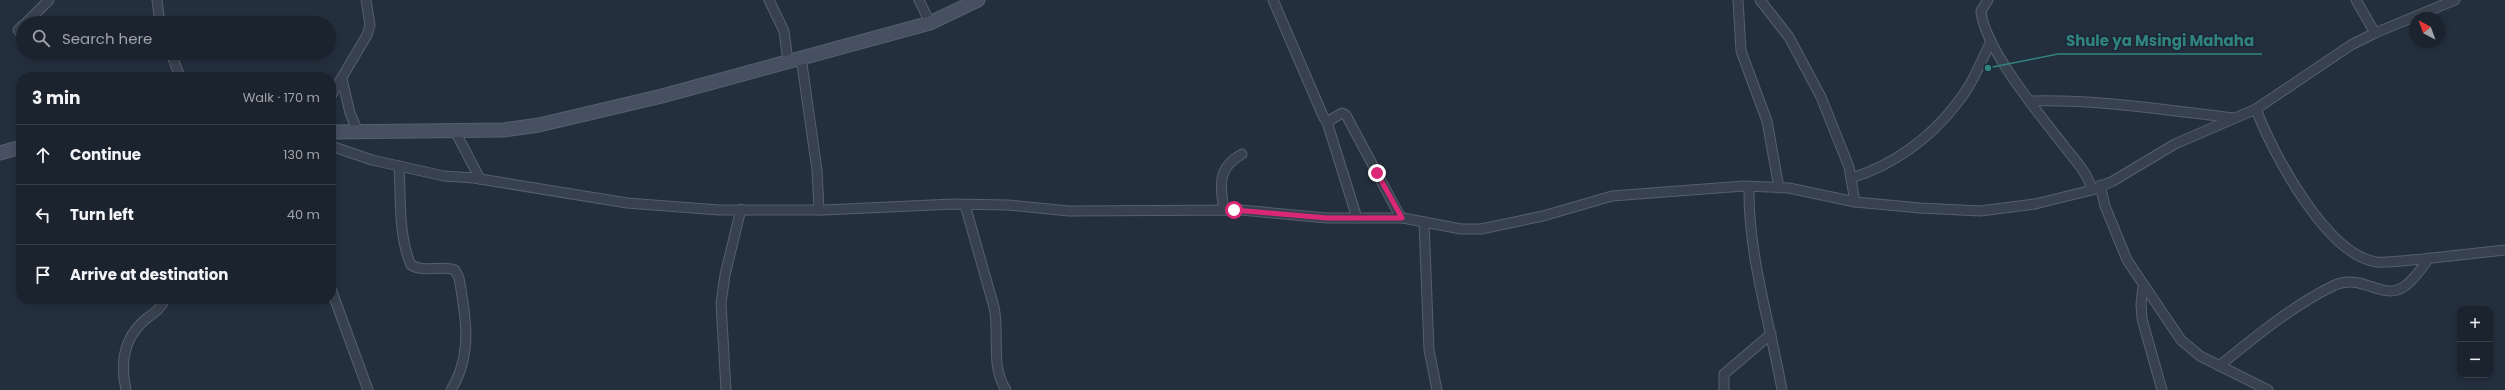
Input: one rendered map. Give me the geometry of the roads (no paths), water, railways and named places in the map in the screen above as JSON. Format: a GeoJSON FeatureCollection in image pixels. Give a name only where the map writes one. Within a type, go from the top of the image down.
{"type":"FeatureCollection","features":[{"type":"Feature","properties":{"kind":"main road"},"geometry":{"type":"LineString","coordinates":[[336,132],[503,130],[546,124],[662,96],[930,22],[978,0]]}},
{"type":"Feature","properties":{"kind":"main road"},"geometry":{"type":"LineString","coordinates":[[0,153],[16,148]]}},
{"type":"Feature","properties":{"kind":"street"},"geometry":{"type":"LineString","coordinates":[[33,16],[49,0]]}},
{"type":"Feature","properties":{"kind":"street"},"geometry":{"type":"LineString","coordinates":[[157,0],[159,16]]}},
{"type":"Feature","properties":{"kind":"street"},"geometry":{"type":"LineString","coordinates":[[336,88],[370,25],[366,0]]}},
{"type":"Feature","properties":{"kind":"street"},"geometry":{"type":"LineString","coordinates":[[769,0],[784,31],[788,61]]}},
{"type":"Feature","properties":{"kind":"street"},"geometry":{"type":"LineString","coordinates":[[919,0],[930,22]]}},
{"type":"Feature","properties":{"kind":"street"},"geometry":{"type":"LineString","coordinates":[[1273,0],[1317,104],[1327,122],[1357,218]]}},
{"type":"Feature","properties":{"kind":"street"},"geometry":{"type":"LineString","coordinates":[[1738,0],[1741,51],[1767,121],[1779,188]]}},
{"type":"Feature","properties":{"kind":"street"},"geometry":{"type":"LineString","coordinates":[[1760,0],[1789,37],[1821,97],[1849,167],[1854,202]]}},
{"type":"Feature","properties":{"kind":"street"},"geometry":{"type":"LineString","coordinates":[[1988,0],[1981,11],[1982,21],[1991,41],[2029,101],[2096,188],[2127,260],[2143,287],[2181,340],[2200,356],[2268,390]]}},
{"type":"Feature","properties":{"kind":"street"},"geometry":{"type":"LineString","coordinates":[[2356,0],[2375,33]]}},
{"type":"Feature","properties":{"kind":"street"},"geometry":{"type":"LineString","coordinates":[[336,147],[399,166],[444,176],[480,179],[627,203],[719,210],[819,210],[1008,205],[1069,211],[1224,210],[1357,218],[1402,218],[1461,229],[1481,229],[1544,216],[1612,196],[1749,187],[1779,188],[1854,202],[1920,208],[1980,211],[2035,204],[2096,188],[2112,181],[2169,148],[2256,109],[2333,57],[2375,33],[2455,0]]}},
{"type":"Feature","properties":{"kind":"street"},"geometry":{"type":"LineString","coordinates":[[1851,178],[1884,166],[1916,144],[1938,124],[1958,103],[1976,73],[1991,41]]}},
{"type":"Feature","properties":{"kind":"street"},"geometry":{"type":"LineString","coordinates":[[801,57],[817,170],[819,210]]}},
{"type":"Feature","properties":{"kind":"street"},"geometry":{"type":"LineString","coordinates":[[174,60],[178,72]]}},
{"type":"Feature","properties":{"kind":"street"},"geometry":{"type":"LineString","coordinates":[[342,79],[350,113],[358,132]]}},
{"type":"Feature","properties":{"kind":"street"},"geometry":{"type":"LineString","coordinates":[[2029,101],[2083,100],[2139,105],[2235,118]]}},
{"type":"Feature","properties":{"kind":"street"},"geometry":{"type":"LineString","coordinates":[[2256,109],[2266,136],[2295,186],[2329,233],[2354,252],[2377,262],[2505,250]]}},
{"type":"Feature","properties":{"kind":"street"},"geometry":{"type":"LineString","coordinates":[[1327,122],[1342,113],[1346,115],[1402,218]]}},
{"type":"Feature","properties":{"kind":"street"},"geometry":{"type":"LineString","coordinates":[[455,131],[480,179]]}},
{"type":"Feature","properties":{"kind":"street"},"geometry":{"type":"LineString","coordinates":[[1224,210],[1221,185],[1223,171],[1233,159],[1242,154]]}},
{"type":"Feature","properties":{"kind":"street"},"geometry":{"type":"LineString","coordinates":[[399,166],[401,217],[406,248],[411,265],[423,270],[449,268],[455,270],[459,278],[468,336],[460,375],[451,390]]}},
{"type":"Feature","properties":{"kind":"street"},"geometry":{"type":"LineString","coordinates":[[1749,187],[1751,246],[1782,390]]}},
{"type":"Feature","properties":{"kind":"street"},"geometry":{"type":"LineString","coordinates":[[965,205],[994,307],[997,321],[996,358],[1006,390]]}},
{"type":"Feature","properties":{"kind":"street"},"geometry":{"type":"LineString","coordinates":[[726,390],[721,303],[725,274],[741,209]]}},
{"type":"Feature","properties":{"kind":"street"},"geometry":{"type":"LineString","coordinates":[[1424,222],[1429,350],[1436,390]]}},
{"type":"Feature","properties":{"kind":"street"},"geometry":{"type":"LineString","coordinates":[[2219,366],[2288,314],[2334,286],[2344,282],[2359,282],[2382,291],[2398,290],[2414,278],[2429,258]]}},
{"type":"Feature","properties":{"kind":"street"},"geometry":{"type":"LineString","coordinates":[[2143,287],[2141,304],[2142,319],[2162,390]]}},
{"type":"Feature","properties":{"kind":"street"},"geometry":{"type":"LineString","coordinates":[[336,303],[368,390]]}},
{"type":"Feature","properties":{"kind":"street"},"geometry":{"type":"LineString","coordinates":[[126,390],[122,365],[127,347],[136,330],[157,311],[162,304]]}},
{"type":"Feature","properties":{"kind":"street"},"geometry":{"type":"LineString","coordinates":[[1724,390],[1724,374],[1771,334]]}},
{"type":"Feature","properties":{"kind":"place","name":"Shule ya Msingi Mahaha"},"geometry":{"type":"Point","coordinates":[1988,68]}}]}
